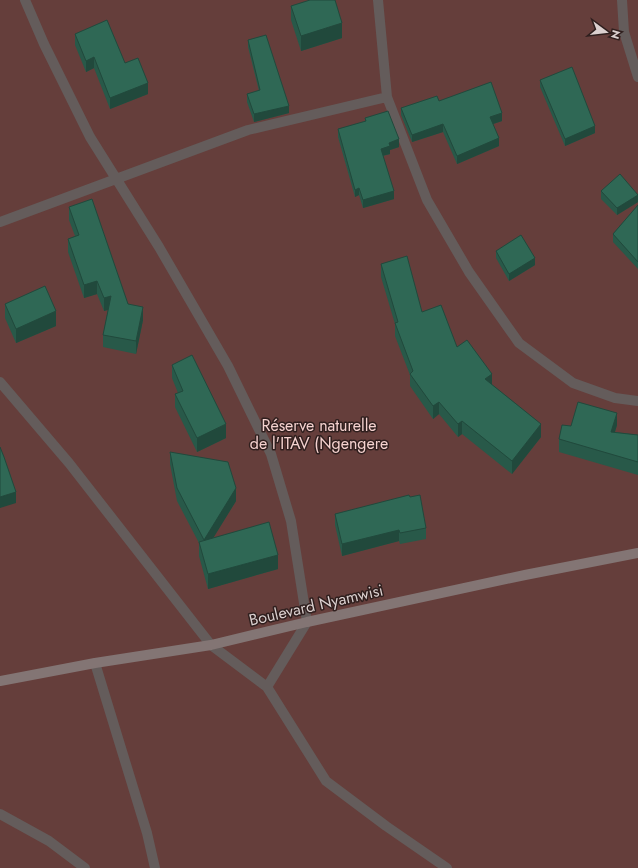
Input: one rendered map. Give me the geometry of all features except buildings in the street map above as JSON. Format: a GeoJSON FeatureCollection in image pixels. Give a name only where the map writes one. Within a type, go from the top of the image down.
{"type":"FeatureCollection","features":[{"type":"Feature","properties":{"kind":"main road","name":"Boulevard Nyamwisi"},"geometry":{"type":"LineString","coordinates":[[0,681],[95,662],[211,645],[307,622],[524,575],[638,553]]}},
{"type":"Feature","properties":{"kind":"street"},"geometry":{"type":"LineString","coordinates":[[25,0],[44,44],[90,137],[159,247],[228,366],[271,454],[291,521],[307,622],[267,687]]}},
{"type":"Feature","properties":{"kind":"street"},"geometry":{"type":"LineString","coordinates":[[378,0],[388,97],[427,200],[469,272],[520,343],[573,383],[615,398],[638,401]]}},
{"type":"Feature","properties":{"kind":"street"},"geometry":{"type":"LineString","coordinates":[[622,0],[624,32],[638,77]]}},
{"type":"Feature","properties":{"kind":"street"},"geometry":{"type":"LineString","coordinates":[[0,222],[248,130],[388,97]]}},
{"type":"Feature","properties":{"kind":"street"},"geometry":{"type":"LineString","coordinates":[[0,382],[69,463],[211,645],[267,687],[326,781],[386,826],[447,868]]}},
{"type":"Feature","properties":{"kind":"street"},"geometry":{"type":"LineString","coordinates":[[95,662],[147,833],[155,868]]}},
{"type":"Feature","properties":{"kind":"street"},"geometry":{"type":"LineString","coordinates":[[0,814],[49,841],[85,868]]}},
{"type":"Feature","properties":{"kind":"green space","name":"Réserve naturelle de l'ITAV (Ngengere"},"geometry":{"type":"Polygon","coordinates":[[[0,0],[638,0],[638,868],[0,868],[0,0]]]}}]}
